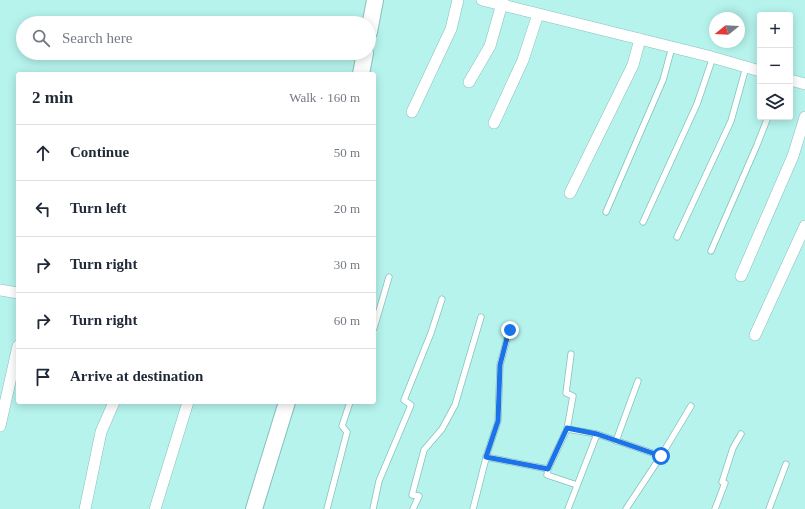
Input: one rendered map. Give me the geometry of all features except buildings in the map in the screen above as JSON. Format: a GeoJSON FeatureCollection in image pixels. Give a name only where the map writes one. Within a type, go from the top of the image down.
{"type":"FeatureCollection","features":[{"type":"Feature","properties":{"kind":"main road"},"geometry":{"type":"LineString","coordinates":[[372,16],[376,0]]}},
{"type":"Feature","properties":{"kind":"main road"},"geometry":{"type":"LineString","coordinates":[[361,72],[364,60]]}},
{"type":"Feature","properties":{"kind":"main road"},"geometry":{"type":"LineString","coordinates":[[254,509],[286,404]]}},
{"type":"Feature","properties":{"kind":"street"},"geometry":{"type":"LineString","coordinates":[[412,112],[450,29],[458,0]]}},
{"type":"Feature","properties":{"kind":"street"},"geometry":{"type":"LineString","coordinates":[[482,0],[502,2],[538,14],[713,57],[757,70]]}},
{"type":"Feature","properties":{"kind":"street"},"geometry":{"type":"LineString","coordinates":[[469,82],[490,46],[502,2]]}},
{"type":"Feature","properties":{"kind":"street"},"geometry":{"type":"LineString","coordinates":[[494,123],[523,60],[538,14]]}},
{"type":"Feature","properties":{"kind":"street"},"geometry":{"type":"LineString","coordinates":[[570,193],[633,66],[640,39]]}},
{"type":"Feature","properties":{"kind":"street"},"geometry":{"type":"LineString","coordinates":[[793,81],[805,84]]}},
{"type":"Feature","properties":{"kind":"street"},"geometry":{"type":"LineString","coordinates":[[741,276],[793,156],[805,117]]}},
{"type":"Feature","properties":{"kind":"street"},"geometry":{"type":"LineString","coordinates":[[755,335],[805,226]]}},
{"type":"Feature","properties":{"kind":"street"},"geometry":{"type":"LineString","coordinates":[[0,290],[16,293]]}},
{"type":"Feature","properties":{"kind":"street"},"geometry":{"type":"LineString","coordinates":[[0,426],[16,355]]}},
{"type":"Feature","properties":{"kind":"street"},"geometry":{"type":"LineString","coordinates":[[85,509],[101,432],[113,404]]}},
{"type":"Feature","properties":{"kind":"street"},"geometry":{"type":"LineString","coordinates":[[154,509],[187,404]]}},
{"type":"Feature","properties":{"kind":"lane"},"geometry":{"type":"LineString","coordinates":[[606,212],[663,80],[672,47]]}},
{"type":"Feature","properties":{"kind":"lane"},"geometry":{"type":"LineString","coordinates":[[643,222],[697,104],[713,57]]}},
{"type":"Feature","properties":{"kind":"lane"},"geometry":{"type":"LineString","coordinates":[[677,237],[731,121],[746,67]]}},
{"type":"Feature","properties":{"kind":"lane"},"geometry":{"type":"LineString","coordinates":[[711,251],[758,144],[767,120]]}},
{"type":"Feature","properties":{"kind":"lane"},"geometry":{"type":"LineString","coordinates":[[376,321],[389,278]]}},
{"type":"Feature","properties":{"kind":"lane"},"geometry":{"type":"LineString","coordinates":[[373,509],[379,481],[411,405],[404,400],[431,333],[442,299]]}},
{"type":"Feature","properties":{"kind":"lane"},"geometry":{"type":"LineString","coordinates":[[413,509],[418,496],[412,495],[424,450],[442,429],[454,405],[481,317]]}},
{"type":"Feature","properties":{"kind":"lane"},"geometry":{"type":"LineString","coordinates":[[473,509],[486,457],[498,421],[500,365],[510,330]]}},
{"type":"Feature","properties":{"kind":"lane"},"geometry":{"type":"LineString","coordinates":[[571,354],[566,393],[573,396],[567,428],[548,469],[547,475],[577,485]]}},
{"type":"Feature","properties":{"kind":"lane"},"geometry":{"type":"LineString","coordinates":[[616,441],[638,381]]}},
{"type":"Feature","properties":{"kind":"lane"},"geometry":{"type":"LineString","coordinates":[[327,509],[347,432],[342,426],[349,404]]}},
{"type":"Feature","properties":{"kind":"lane"},"geometry":{"type":"LineString","coordinates":[[626,509],[661,456],[691,406]]}},
{"type":"Feature","properties":{"kind":"lane"},"geometry":{"type":"LineString","coordinates":[[567,428],[597,434],[661,456]]}},
{"type":"Feature","properties":{"kind":"lane"},"geometry":{"type":"LineString","coordinates":[[568,509],[597,434]]}},
{"type":"Feature","properties":{"kind":"lane"},"geometry":{"type":"LineString","coordinates":[[715,509],[725,483],[722,482],[726,468],[733,448],[741,434]]}},
{"type":"Feature","properties":{"kind":"lane"},"geometry":{"type":"LineString","coordinates":[[486,457],[548,469]]}},
{"type":"Feature","properties":{"kind":"lane"},"geometry":{"type":"LineString","coordinates":[[768,509],[786,464]]}},
{"type":"Feature","properties":{"kind":"route"},"geometry":{"type":"LineString","coordinates":[[510,330],[500,365],[498,421],[486,457],[548,469],[567,428],[597,434],[661,456]]}}]}
